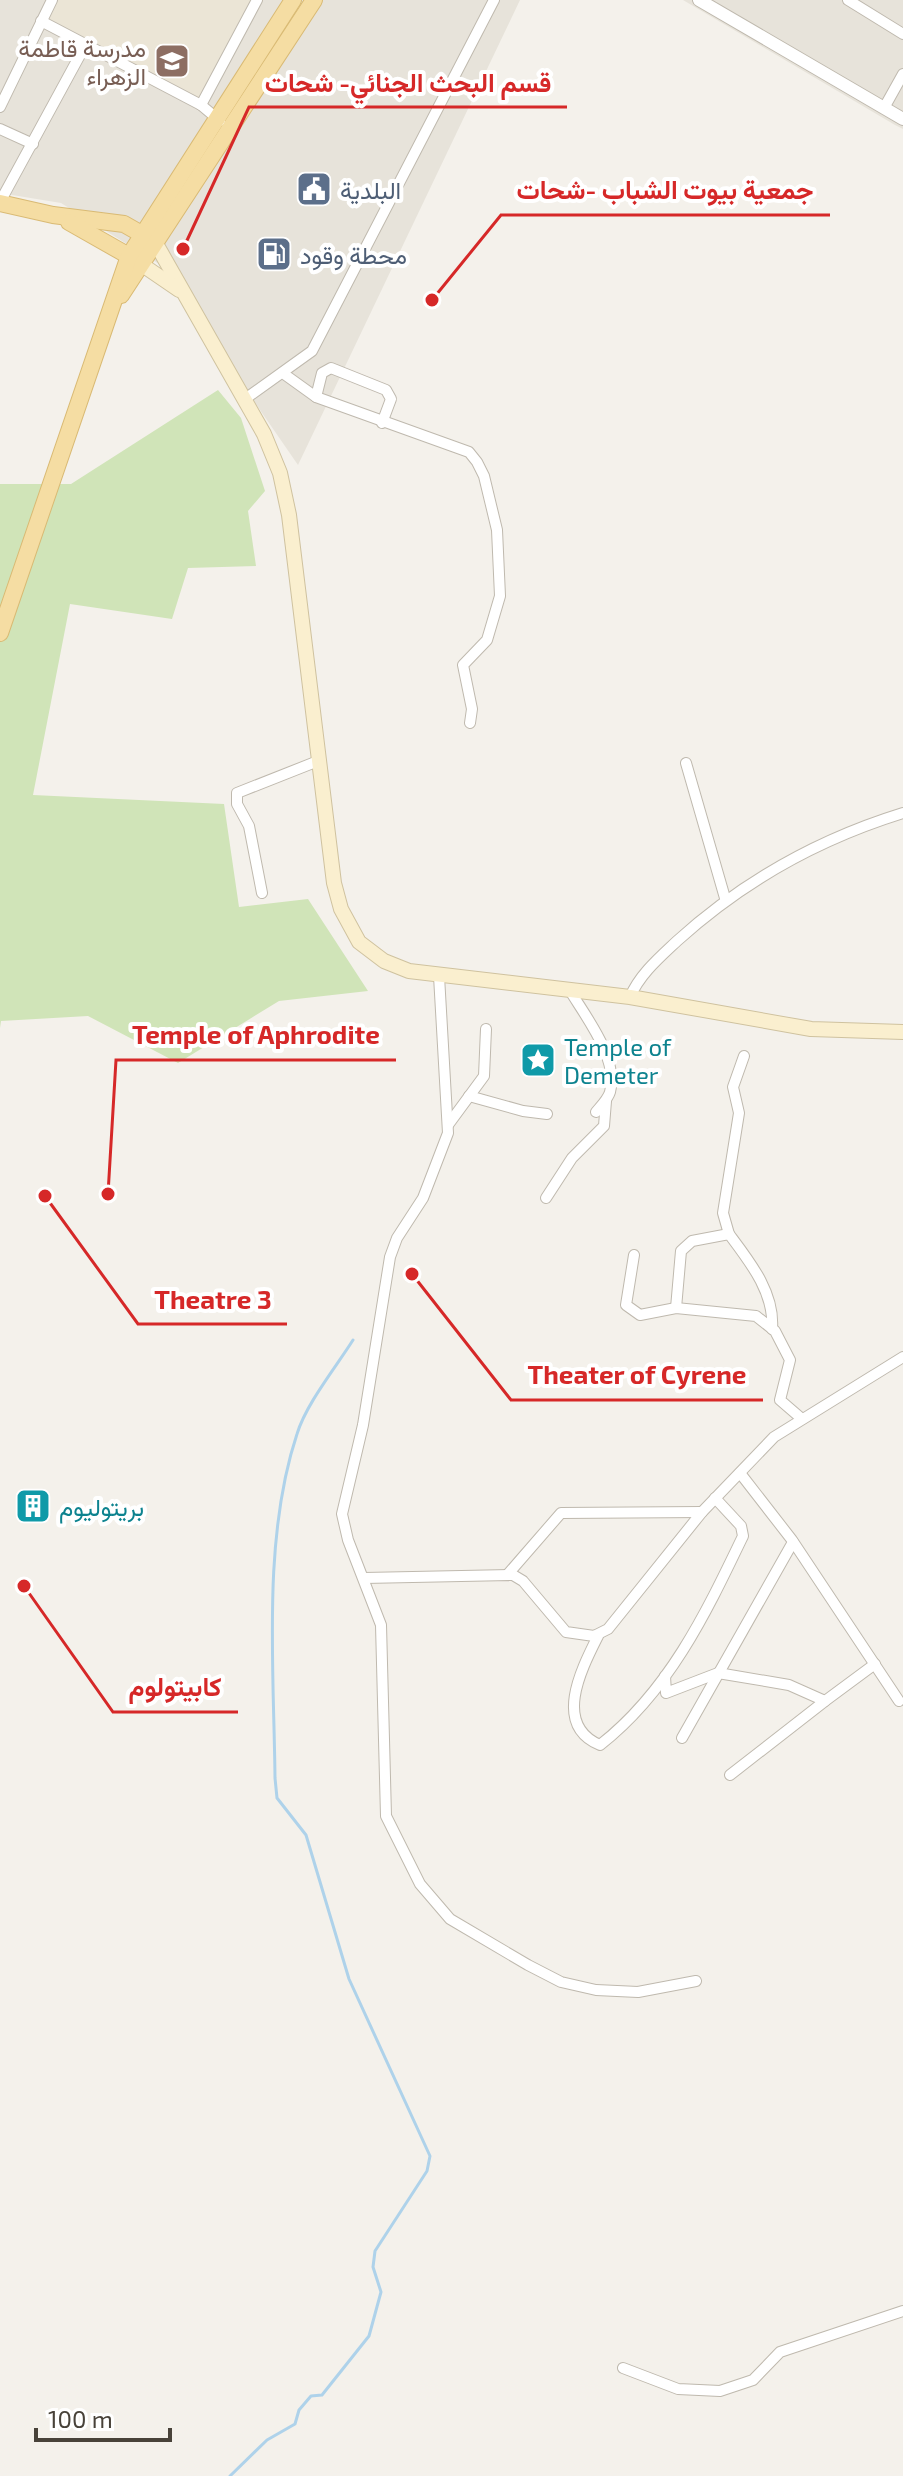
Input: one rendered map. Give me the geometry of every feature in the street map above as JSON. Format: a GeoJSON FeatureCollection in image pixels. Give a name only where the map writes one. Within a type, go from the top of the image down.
{"type":"FeatureCollection","features":[{"type":"Feature","properties":{"kind":"main road"},"geometry":{"type":"LineString","coordinates":[[0,633],[115,302],[135,260],[222,122],[293,0]]}},
{"type":"Feature","properties":{"kind":"main road"},"geometry":{"type":"LineString","coordinates":[[222,122],[314,0]]}},
{"type":"Feature","properties":{"kind":"main road"},"geometry":{"type":"LineString","coordinates":[[0,202],[53,215],[124,224],[149,238],[167,259],[179,290],[245,399],[273,454],[286,495],[334,883],[352,932],[367,951],[409,971],[439,976],[630,997],[811,1029],[903,1032]]}},
{"type":"Feature","properties":{"kind":"main road"},"geometry":{"type":"LineString","coordinates":[[53,215],[89,231],[179,290]]}},
{"type":"Feature","properties":{"kind":"street"},"geometry":{"type":"LineString","coordinates":[[0,107],[52,0]]}},
{"type":"Feature","properties":{"kind":"street"},"geometry":{"type":"LineString","coordinates":[[201,105],[257,0]]}},
{"type":"Feature","properties":{"kind":"street"},"geometry":{"type":"LineString","coordinates":[[245,399],[312,351],[494,0]]}},
{"type":"Feature","properties":{"kind":"street"},"geometry":{"type":"LineString","coordinates":[[699,0],[716,4],[903,119]]}},
{"type":"Feature","properties":{"kind":"street"},"geometry":{"type":"LineString","coordinates":[[853,1],[903,34]]}},
{"type":"Feature","properties":{"kind":"street"},"geometry":{"type":"LineString","coordinates":[[41,21],[201,105],[222,122]]}},
{"type":"Feature","properties":{"kind":"street"},"geometry":{"type":"LineString","coordinates":[[0,202],[86,44]]}},
{"type":"Feature","properties":{"kind":"street"},"geometry":{"type":"LineString","coordinates":[[884,108],[903,74]]}},
{"type":"Feature","properties":{"kind":"street"},"geometry":{"type":"LineString","coordinates":[[0,129],[33,144]]}},
{"type":"Feature","properties":{"kind":"street"},"geometry":{"type":"LineString","coordinates":[[316,397],[326,369],[345,373],[390,394],[382,423]]}},
{"type":"Feature","properties":{"kind":"street"},"geometry":{"type":"LineString","coordinates":[[284,374],[316,397],[469,452],[484,476],[497,530],[500,596],[487,640],[463,665],[472,709],[470,723]]}},
{"type":"Feature","properties":{"kind":"street"},"geometry":{"type":"LineString","coordinates":[[262,893],[249,826],[237,804],[237,793],[318,761]]}},
{"type":"Feature","properties":{"kind":"street"},"geometry":{"type":"LineString","coordinates":[[686,763],[725,898]]}},
{"type":"Feature","properties":{"kind":"street"},"geometry":{"type":"LineString","coordinates":[[630,997],[643,974],[725,898],[820,844],[903,813]]}},
{"type":"Feature","properties":{"kind":"street"},"geometry":{"type":"LineString","coordinates":[[439,976],[447,1143],[437,1169],[390,1257],[363,1425],[345,1488],[343,1528],[364,1578],[382,1635],[386,1816],[420,1884],[450,1919],[561,1982],[596,1990],[638,1992],[696,1981]]}},
{"type":"Feature","properties":{"kind":"street"},"geometry":{"type":"LineString","coordinates":[[569,989],[595,1033],[612,1072],[610,1095],[596,1112]]}},
{"type":"Feature","properties":{"kind":"street"},"geometry":{"type":"LineString","coordinates":[[448,1125],[484,1076],[486,1029]]}},
{"type":"Feature","properties":{"kind":"street"},"geometry":{"type":"LineString","coordinates":[[744,1056],[733,1087],[739,1113],[723,1213],[729,1234],[753,1267],[773,1310],[772,1329]]}},
{"type":"Feature","properties":{"kind":"street"},"geometry":{"type":"LineString","coordinates":[[469,1096],[523,1111],[547,1114]]}},
{"type":"Feature","properties":{"kind":"street"},"geometry":{"type":"LineString","coordinates":[[546,1198],[572,1158],[604,1126],[606,1099]]}},
{"type":"Feature","properties":{"kind":"street"},"geometry":{"type":"LineString","coordinates":[[676,1308],[681,1251],[692,1241],[729,1234]]}},
{"type":"Feature","properties":{"kind":"street"},"geometry":{"type":"LineString","coordinates":[[634,1255],[626,1305],[640,1315],[676,1308],[707,1314],[756,1316],[772,1329],[790,1360],[780,1400],[802,1419]]}},
{"type":"Feature","properties":{"kind":"street"},"geometry":{"type":"LineString","coordinates":[[715,1498],[744,1534],[696,1632],[626,1725],[597,1744],[585,1737],[578,1725],[573,1701],[578,1679],[598,1636],[608,1629],[702,1512],[715,1498],[740,1473],[774,1437],[903,1357]]}},
{"type":"Feature","properties":{"kind":"street"},"geometry":{"type":"LineString","coordinates":[[740,1473],[793,1542],[899,1701]]}},
{"type":"Feature","properties":{"kind":"street"},"geometry":{"type":"LineString","coordinates":[[508,1574],[561,1513],[702,1512]]}},
{"type":"Feature","properties":{"kind":"street"},"geometry":{"type":"LineString","coordinates":[[682,1738],[793,1542]]}},
{"type":"Feature","properties":{"kind":"street"},"geometry":{"type":"LineString","coordinates":[[364,1578],[508,1574],[523,1581],[566,1632],[598,1636]]}},
{"type":"Feature","properties":{"kind":"street"},"geometry":{"type":"LineString","coordinates":[[730,1775],[875,1664]]}},
{"type":"Feature","properties":{"kind":"street"},"geometry":{"type":"LineString","coordinates":[[665,1676],[666,1693],[718,1673],[789,1685],[825,1701]]}},
{"type":"Feature","properties":{"kind":"street"},"geometry":{"type":"LineString","coordinates":[[623,2368],[678,2389],[720,2391],[753,2380],[780,2352],[903,2311]]}},
{"type":"Feature","properties":{"kind":"shaded area"},"geometry":{"type":"Polygon","coordinates":[[[0,0],[520,0],[298,465],[159,264],[61,203],[0,193],[0,0]]]}},
{"type":"Feature","properties":{"kind":"shaded area","name":"مدرسة قاطمة الزهراء"},"geometry":{"type":"Polygon","coordinates":[[[53,0],[254,0],[200,104],[43,19],[53,0]]]}},
{"type":"Feature","properties":{"kind":"shaded area"},"geometry":{"type":"Polygon","coordinates":[[[683,0],[903,0],[903,129],[895,125],[683,0]]]}},
{"type":"Feature","properties":{"kind":"green space"},"geometry":{"type":"Polygon","coordinates":[[[218,390],[241,418],[265,491],[248,511],[256,566],[188,568],[172,619],[70,604],[33,795],[224,804],[239,907],[308,899],[368,991],[279,1001],[178,1063],[88,1016],[1,1021],[0,1028],[0,484],[71,484],[218,390]]]}},
{"type":"Feature","properties":{"kind":"waterway"},"geometry":{"type":"LineString","coordinates":[[230,2476],[267,2440],[295,2424],[299,2410],[311,2396],[322,2395],[369,2336],[381,2292],[373,2267],[375,2251],[427,2171],[430,2156],[349,1979],[306,1835],[277,1798],[275,1778],[272,1604],[274,1560],[286,1474],[301,1422],[353,1340]]}},
{"type":"Feature","properties":{"kind":"place","name":"مدرسة قاطمة الزهراء"},"geometry":{"type":"Point","coordinates":[172,61]}},
{"type":"Feature","properties":{"kind":"place","name":"البلدية"},"geometry":{"type":"Point","coordinates":[314,189]}},
{"type":"Feature","properties":{"kind":"place","name":"قسم البحث الجنائي- شحات"},"geometry":{"type":"Point","coordinates":[183,249]}},
{"type":"Feature","properties":{"kind":"place","name":"محطة وقود"},"geometry":{"type":"Point","coordinates":[274,254]}},
{"type":"Feature","properties":{"kind":"place","name":"جمعية بيوت الشباب -شحات"},"geometry":{"type":"Point","coordinates":[432,300]}},
{"type":"Feature","properties":{"kind":"place","name":"Temple of Demeter"},"geometry":{"type":"Point","coordinates":[538,1060]}},
{"type":"Feature","properties":{"kind":"place","name":"Temple of Aphrodite"},"geometry":{"type":"Point","coordinates":[108,1194]}},
{"type":"Feature","properties":{"kind":"place","name":"Theatre 3"},"geometry":{"type":"Point","coordinates":[45,1196]}},
{"type":"Feature","properties":{"kind":"place","name":"Theater of Cyrene"},"geometry":{"type":"Point","coordinates":[412,1274]}},
{"type":"Feature","properties":{"kind":"place","name":"بريتوليوم"},"geometry":{"type":"Point","coordinates":[33,1506]}},
{"type":"Feature","properties":{"kind":"place","name":"كابيتولوم"},"geometry":{"type":"Point","coordinates":[24,1586]}}]}
